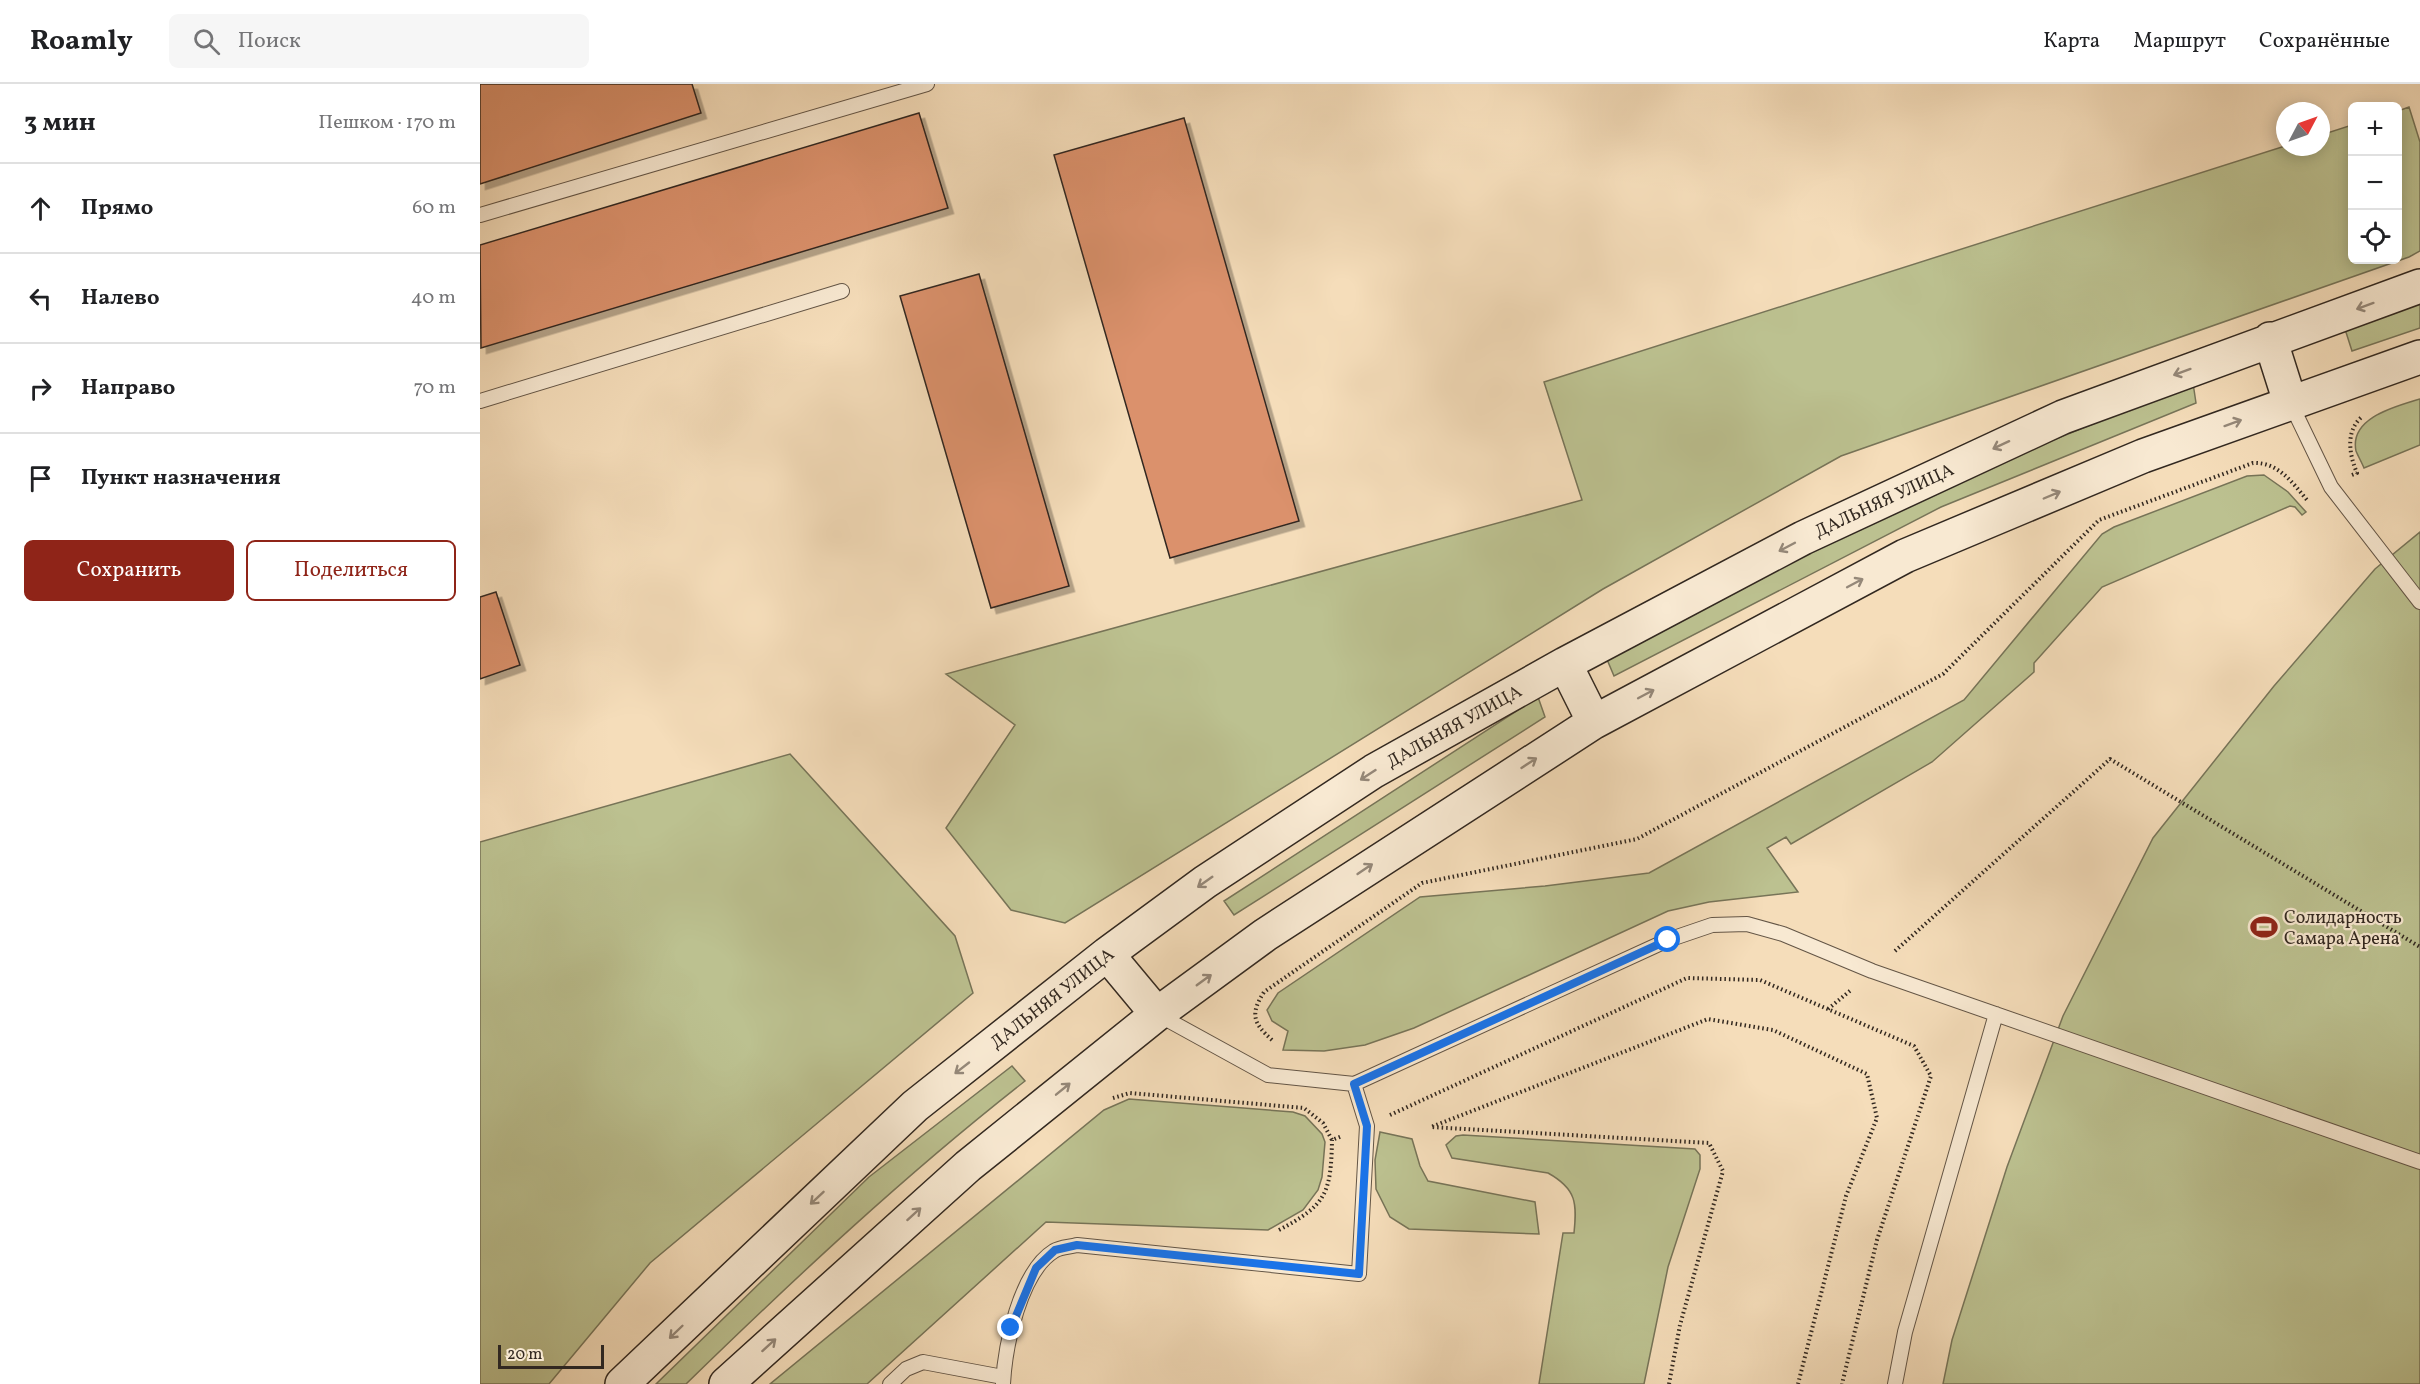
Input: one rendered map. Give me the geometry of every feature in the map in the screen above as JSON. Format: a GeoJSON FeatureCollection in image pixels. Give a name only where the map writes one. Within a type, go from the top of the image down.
{"type":"FeatureCollection","features":[{"type":"Feature","properties":{"kind":"main road","name":"ДАЛЬНЯЯ УЛИЦА"},"geometry":{"type":"LineString","coordinates":[[622,1384],[915,1106],[1107,954],[1205,882],[1374,771],[1565,664],[1803,538],[2063,417],[2270,339],[2420,286]]}},
{"type":"Feature","properties":{"kind":"main road"},"geometry":{"type":"LineString","coordinates":[[2270,339],[2290,402]]}},
{"type":"Feature","properties":{"kind":"main road"},"geometry":{"type":"LineString","coordinates":[[726,1384],[968,1166],[1157,1014],[1265,935],[1594,722],[1905,556],[2143,456],[2420,357]]}},
{"type":"Feature","properties":{"kind":"main road"},"geometry":{"type":"LineString","coordinates":[[1565,664],[1594,722]]}},
{"type":"Feature","properties":{"kind":"main road"},"geometry":{"type":"LineString","coordinates":[[1107,954],[1157,1014]]}},
{"type":"Feature","properties":{"kind":"lane"},"geometry":{"type":"LineString","coordinates":[[480,215],[927,84]]}},
{"type":"Feature","properties":{"kind":"lane"},"geometry":{"type":"LineString","coordinates":[[480,401],[842,291]]}},
{"type":"Feature","properties":{"kind":"lane"},"geometry":{"type":"LineString","coordinates":[[2290,402],[2331,487],[2420,602]]}},
{"type":"Feature","properties":{"kind":"lane"},"geometry":{"type":"LineString","coordinates":[[1157,1014],[1268,1075],[1354,1084],[1668,940],[1712,925],[1747,924],[1783,934],[1872,971],[2420,1162]]}},
{"type":"Feature","properties":{"kind":"lane"},"geometry":{"type":"LineString","coordinates":[[1895,1384],[1905,1332],[1996,1014]]}},
{"type":"Feature","properties":{"kind":"lane"},"geometry":{"type":"LineString","coordinates":[[891,1384],[906,1369],[923,1362],[1003,1380],[1011,1328],[1036,1268],[1055,1250],[1077,1245],[1359,1274],[1367,1126],[1354,1084]]}},
{"type":"Feature","properties":{"kind":"path"},"geometry":{"type":"LineString","coordinates":[[1272,1040],[1255,1021],[1255,1006],[1264,992],[1422,883],[1637,839],[1943,674],[2099,520],[2253,463],[2265,463],[2278,469],[2307,500],[2357,472],[2351,458],[2352,431],[2360,418],[2366,414]]}},
{"type":"Feature","properties":{"kind":"path"},"geometry":{"type":"LineString","coordinates":[[1828,1009],[2110,759],[2420,947]]}},
{"type":"Feature","properties":{"kind":"path"},"geometry":{"type":"LineString","coordinates":[[1332,1140],[1687,978],[1760,980],[1914,1046],[1931,1076],[1877,1240],[1842,1384]]}},
{"type":"Feature","properties":{"kind":"path"},"geometry":{"type":"LineString","coordinates":[[1669,1384],[1680,1325],[1723,1171],[1709,1143],[1431,1127],[1708,1019],[1773,1030],[1868,1074],[1877,1118],[1846,1196],[1798,1384]]}},
{"type":"Feature","properties":{"kind":"path"},"geometry":{"type":"LineString","coordinates":[[1107,1102],[1130,1093],[1304,1108],[1323,1123],[1332,1140],[1329,1182],[1320,1202],[1311,1212],[1279,1230]]}},
{"type":"Feature","properties":{"kind":"green space"},"geometry":{"type":"Polygon","coordinates":[[[2409,107],[2420,142],[2420,251],[2402,259],[2402,156],[2402,110],[2409,107]]]}},
{"type":"Feature","properties":{"kind":"green space"},"geometry":{"type":"Polygon","coordinates":[[[2348,126],[2348,264],[2389,264],[1841,456],[1603,589],[1065,923],[1011,910],[946,828],[1015,725],[946,674],[1582,500],[1544,382],[2276,149],[2276,156],[2330,156],[2330,132],[2348,126]]]}},
{"type":"Feature","properties":{"kind":"green space"},"geometry":{"type":"Polygon","coordinates":[[[2420,302],[2420,328],[2352,351],[2344,326],[2420,302]]]}},
{"type":"Feature","properties":{"kind":"green space"},"geometry":{"type":"Polygon","coordinates":[[[2193,383],[2196,403],[1941,507],[1614,676],[1606,657],[1765,573],[1960,478],[2193,383]]]}},
{"type":"Feature","properties":{"kind":"green space"},"geometry":{"type":"Polygon","coordinates":[[[2420,399],[2420,445],[2364,468],[2356,451],[2356,439],[2367,421],[2400,405],[2420,399]]]}},
{"type":"Feature","properties":{"kind":"green space"},"geometry":{"type":"Polygon","coordinates":[[[2264,475],[2288,492],[2306,512],[2302,515],[2295,507],[2290,506],[2102,587],[2034,663],[2034,672],[1932,762],[1791,844],[1786,837],[1767,848],[1798,892],[1709,902],[1668,911],[1414,1028],[1365,1045],[1324,1051],[1283,1050],[1288,1031],[1272,1021],[1267,1010],[1278,993],[1420,897],[1545,886],[1649,873],[1964,700],[2102,534],[2114,527],[2247,476],[2264,475]]]}},
{"type":"Feature","properties":{"kind":"green space","name":"Солидарность Самара Арена"},"geometry":{"type":"Polygon","coordinates":[[[2420,532],[2420,1384],[1943,1384],[1952,1340],[2007,1167],[2063,1016],[2153,838],[2274,686],[2375,569],[2420,532]]]}},
{"type":"Feature","properties":{"kind":"green space"},"geometry":{"type":"Polygon","coordinates":[[[1538,697],[1545,717],[1234,915],[1224,901],[1538,697]]]}},
{"type":"Feature","properties":{"kind":"green space"},"geometry":{"type":"Polygon","coordinates":[[[790,754],[955,936],[973,993],[650,1263],[549,1384],[480,1384],[480,842],[790,754]]]}},
{"type":"Feature","properties":{"kind":"green space"},"geometry":{"type":"Polygon","coordinates":[[[1012,1066],[1025,1081],[937,1153],[852,1228],[686,1384],[656,1384],[869,1177],[1012,1066]]]}},
{"type":"Feature","properties":{"kind":"green space"},"geometry":{"type":"Polygon","coordinates":[[[1129,1099],[1293,1112],[1305,1116],[1322,1134],[1325,1142],[1322,1177],[1318,1190],[1303,1210],[1268,1230],[1046,1222],[867,1384],[770,1384],[1104,1110],[1129,1099]]]}},
{"type":"Feature","properties":{"kind":"green space"},"geometry":{"type":"Polygon","coordinates":[[[1380,1132],[1412,1139],[1420,1166],[1428,1181],[1535,1202],[1539,1234],[1409,1229],[1390,1217],[1376,1189],[1375,1160],[1380,1132]]]}},
{"type":"Feature","properties":{"kind":"green space"},"geometry":{"type":"Polygon","coordinates":[[[1456,1136],[1695,1149],[1700,1155],[1700,1169],[1668,1267],[1644,1384],[1539,1384],[1563,1233],[1574,1233],[1573,1198],[1565,1185],[1548,1173],[1452,1158],[1446,1145],[1456,1136]]]}},
{"type":"Feature","properties":{"kind":"building"},"geometry":{"type":"Polygon","coordinates":[[[480,84],[692,84],[701,113],[480,184],[480,84]]]}},
{"type":"Feature","properties":{"kind":"building"},"geometry":{"type":"Polygon","coordinates":[[[919,113],[948,208],[481,348],[480,245],[919,113]]]}},
{"type":"Feature","properties":{"kind":"building"},"geometry":{"type":"Polygon","coordinates":[[[1184,118],[1299,521],[1170,558],[1054,155],[1184,118]]]}},
{"type":"Feature","properties":{"kind":"building"},"geometry":{"type":"Polygon","coordinates":[[[979,274],[1069,586],[991,608],[900,296],[979,274]]]}},
{"type":"Feature","properties":{"kind":"building"},"geometry":{"type":"Polygon","coordinates":[[[496,592],[520,665],[480,679],[480,597],[496,592]]]}},
{"type":"Feature","properties":{"kind":"place","name":"Солидарность Самара Арена"},"geometry":{"type":"Point","coordinates":[2264,927]}},
{"type":"Feature","properties":{"kind":"route"},"geometry":{"type":"LineString","coordinates":[[1011,1328],[1036,1268],[1055,1250],[1077,1245],[1359,1274],[1367,1126],[1354,1084],[1668,940]]}}]}
